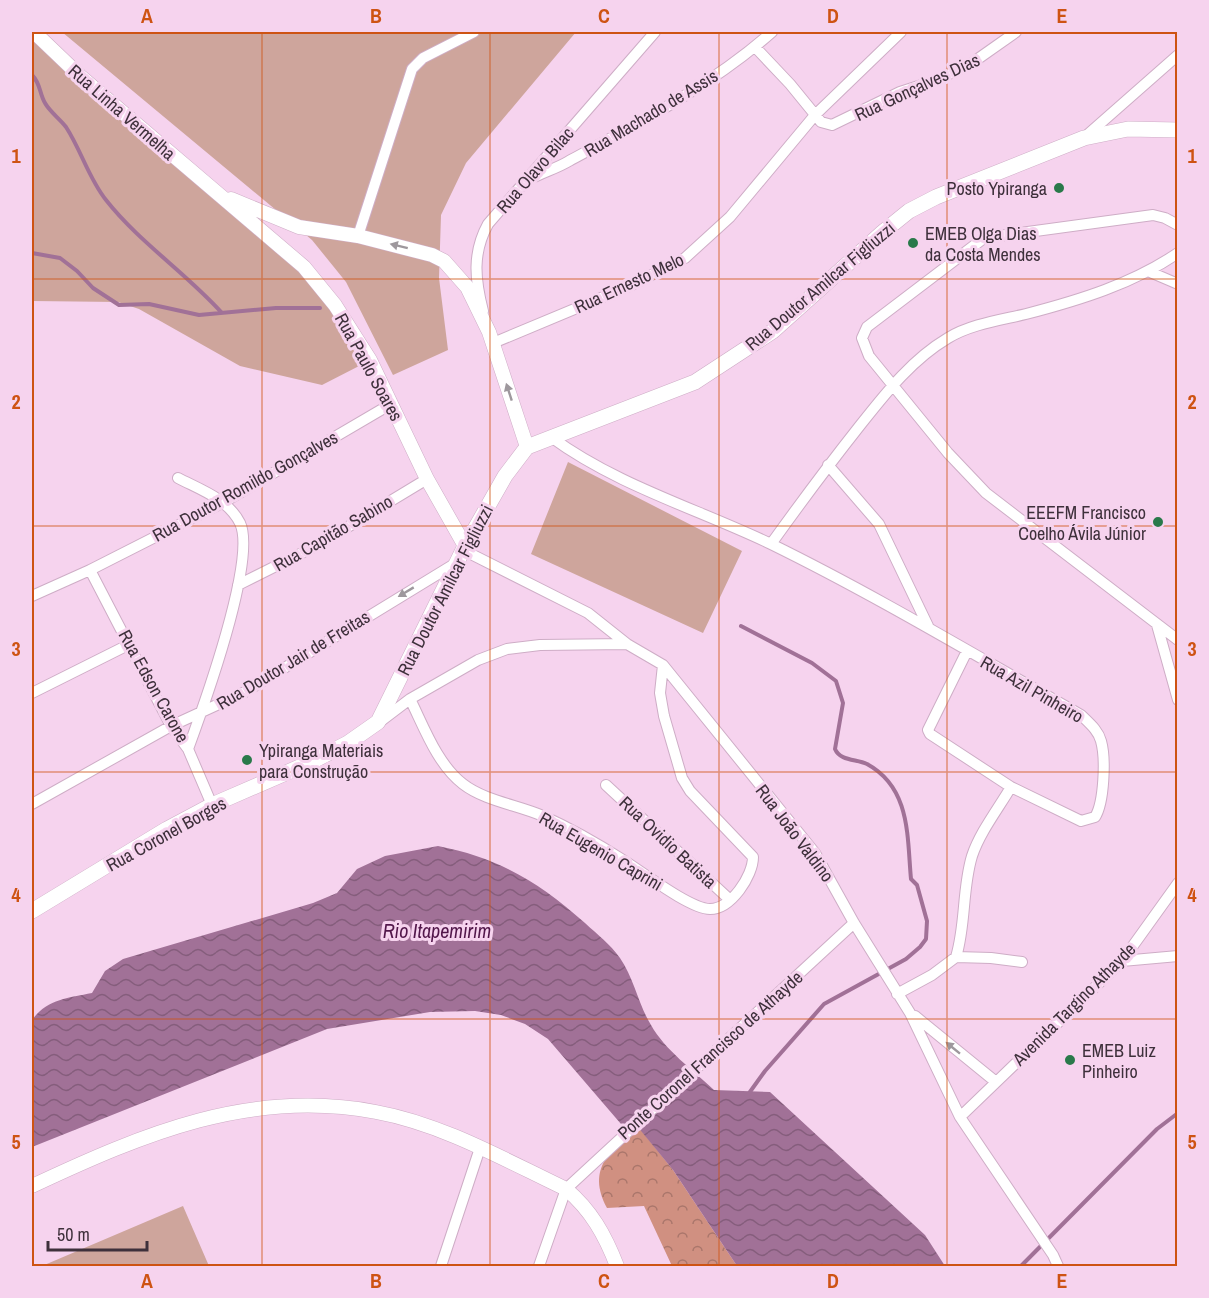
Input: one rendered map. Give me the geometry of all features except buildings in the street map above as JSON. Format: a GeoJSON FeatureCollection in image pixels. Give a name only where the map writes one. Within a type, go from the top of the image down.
{"type":"FeatureCollection","features":[{"type":"Feature","properties":{"kind":"main road","name":"Rua Doutor Amilcar Figliuzzi"},"geometry":{"type":"LineString","coordinates":[[378,723],[462,553],[505,476],[526,447],[695,382],[773,331],[909,211],[936,197],[1084,138],[1128,129],[1178,130]]}},
{"type":"Feature","properties":{"kind":"main road","name":"Rua Coronel Borges"},"geometry":{"type":"LineString","coordinates":[[32,912],[167,829],[212,805],[311,762],[348,743],[378,723]]}},
{"type":"Feature","properties":{"kind":"street","name":"Rua Linha Vermelha"},"geometry":{"type":"LineString","coordinates":[[34,32],[80,76],[212,191]]}},
{"type":"Feature","properties":{"kind":"street"},"geometry":{"type":"LineString","coordinates":[[358,236],[412,69],[423,58],[474,32]]}},
{"type":"Feature","properties":{"kind":"street","name":"Rua Olavo Bilac"},"geometry":{"type":"LineString","coordinates":[[526,447],[491,337],[476,278],[476,256],[481,238],[488,224],[655,32]]}},
{"type":"Feature","properties":{"kind":"street","name":"Rua Machado de Assis"},"geometry":{"type":"LineString","coordinates":[[523,183],[566,163],[662,109],[754,47],[772,32]]}},
{"type":"Feature","properties":{"kind":"street","name":"Rua Ernesto Melo"},"geometry":{"type":"LineString","coordinates":[[491,337],[632,285],[685,258],[730,217],[815,115],[901,32]]}},
{"type":"Feature","properties":{"kind":"street","name":"Rua Gonçalves Dias"},"geometry":{"type":"LineString","coordinates":[[815,115],[826,124],[839,124],[878,103],[972,63],[1016,32]]}},
{"type":"Feature","properties":{"kind":"street"},"geometry":{"type":"LineString","coordinates":[[754,47],[790,84],[815,115]]}},
{"type":"Feature","properties":{"kind":"street"},"geometry":{"type":"LineString","coordinates":[[1084,138],[1178,55]]}},
{"type":"Feature","properties":{"kind":"street","name":"Rua Olavo Bilac"},"geometry":{"type":"LineString","coordinates":[[212,191],[299,227],[358,236],[432,255],[444,261],[467,287],[491,337]]}},
{"type":"Feature","properties":{"kind":"street","name":"Rua Paulo Soares"},"geometry":{"type":"LineString","coordinates":[[212,191],[304,267],[335,305],[360,343],[462,553]]}},
{"type":"Feature","properties":{"kind":"street"},"geometry":{"type":"LineString","coordinates":[[1178,225],[1153,215],[984,238],[867,327],[862,338],[863,345],[892,385],[948,453],[986,493],[1178,640]]}},
{"type":"Feature","properties":{"kind":"street"},"geometry":{"type":"LineString","coordinates":[[771,544],[828,465],[892,385],[920,358],[949,337],[972,328],[1068,303],[1150,272],[1178,253]]}},
{"type":"Feature","properties":{"kind":"street"},"geometry":{"type":"LineString","coordinates":[[1150,272],[1178,284]]}},
{"type":"Feature","properties":{"kind":"street","name":"Rua Doutor Romildo Gonçalves"},"geometry":{"type":"LineString","coordinates":[[32,596],[90,570],[224,502],[391,404]]}},
{"type":"Feature","properties":{"kind":"street","name":"Rua Azil Pinheiro"},"geometry":{"type":"LineString","coordinates":[[551,437],[585,460],[771,544],[928,626],[967,651],[1081,715],[1094,727],[1101,742],[1101,804],[1095,817],[1089,821],[1082,821],[1011,787]]}},
{"type":"Feature","properties":{"kind":"street"},"geometry":{"type":"LineString","coordinates":[[828,465],[879,524],[928,626]]}},
{"type":"Feature","properties":{"kind":"street"},"geometry":{"type":"LineString","coordinates":[[178,478],[224,502],[240,523],[244,537],[238,585],[201,713],[188,749]]}},
{"type":"Feature","properties":{"kind":"street","name":"Rua Capitão Sabino"},"geometry":{"type":"LineString","coordinates":[[238,585],[318,545],[427,479]]}},
{"type":"Feature","properties":{"kind":"street"},"geometry":{"type":"LineString","coordinates":[[462,553],[606,625],[627,644],[663,665],[660,693],[670,744],[682,778],[690,791],[750,850],[753,857],[752,871],[729,899]]}},
{"type":"Feature","properties":{"kind":"street","name":"Rua Doutor Jair de Freitas"},"geometry":{"type":"LineString","coordinates":[[32,804],[171,726],[245,692],[462,553]]}},
{"type":"Feature","properties":{"kind":"street","name":"Rua Edson Carone"},"geometry":{"type":"LineString","coordinates":[[90,570],[171,726],[188,749],[212,805]]}},
{"type":"Feature","properties":{"kind":"street"},"geometry":{"type":"LineString","coordinates":[[1157,625],[1178,699]]}},
{"type":"Feature","properties":{"kind":"street"},"geometry":{"type":"LineString","coordinates":[[32,693],[130,644]]}},
{"type":"Feature","properties":{"kind":"street","name":"Rua Coronel Borges"},"geometry":{"type":"LineString","coordinates":[[378,723],[410,699],[478,660],[507,649],[540,645],[627,644]]}},
{"type":"Feature","properties":{"kind":"street"},"geometry":{"type":"LineString","coordinates":[[956,957],[963,927],[967,880],[973,854],[1011,787],[930,734],[928,730],[967,651]]}},
{"type":"Feature","properties":{"kind":"street","name":"Rua João Valdino"},"geometry":{"type":"LineString","coordinates":[[663,665],[809,845],[910,1013],[960,1116],[1058,1266]]}},
{"type":"Feature","properties":{"kind":"street","name":"Rua Eugenio Caprini"},"geometry":{"type":"LineString","coordinates":[[410,699],[450,772],[464,785],[512,806],[541,815],[572,831],[702,908],[716,909],[729,899]]}},
{"type":"Feature","properties":{"kind":"street","name":"Rua Ovidio Batista"},"geometry":{"type":"LineString","coordinates":[[606,785],[729,899]]}},
{"type":"Feature","properties":{"kind":"street","name":"Avenida Targino Athayde"},"geometry":{"type":"LineString","coordinates":[[960,1116],[1122,961],[1176,886]]}},
{"type":"Feature","properties":{"kind":"street","name":"Ponte Coronel Francisco de Athayde"},"geometry":{"type":"LineString","coordinates":[[566,1188],[854,923]]}},
{"type":"Feature","properties":{"kind":"street"},"geometry":{"type":"LineString","coordinates":[[1122,961],[1178,956]]}},
{"type":"Feature","properties":{"kind":"street"},"geometry":{"type":"LineString","coordinates":[[897,994],[932,975],[956,957],[981,957],[1022,962]]}},
{"type":"Feature","properties":{"kind":"street","name":"Rua João Valdino"},"geometry":{"type":"LineString","coordinates":[[910,1013],[996,1082]]}},
{"type":"Feature","properties":{"kind":"street"},"geometry":{"type":"LineString","coordinates":[[32,1186],[164,1129],[241,1110],[334,1106],[378,1112],[429,1127],[566,1188],[582,1202],[598,1224],[617,1266]]}},
{"type":"Feature","properties":{"kind":"street"},"geometry":{"type":"LineString","coordinates":[[441,1266],[480,1148]]}},
{"type":"Feature","properties":{"kind":"street"},"geometry":{"type":"LineString","coordinates":[[542,1264],[566,1188]]}},
{"type":"Feature","properties":{"kind":"shaded area"},"geometry":{"type":"Polygon","coordinates":[[[62,32],[576,32],[466,163],[441,215],[439,278],[448,350],[393,375],[346,282],[312,240],[62,32]]]}},
{"type":"Feature","properties":{"kind":"shaded area"},"geometry":{"type":"Polygon","coordinates":[[[32,33],[325,293],[361,365],[322,385],[240,366],[139,309],[118,302],[32,301],[32,33]]]}},
{"type":"Feature","properties":{"kind":"shaded area"},"geometry":{"type":"Polygon","coordinates":[[[568,462],[742,551],[703,633],[531,554],[568,462]]]}},
{"type":"Feature","properties":{"kind":"shaded area"},"geometry":{"type":"Polygon","coordinates":[[[183,1206],[209,1266],[42,1266],[183,1206]]]}},
{"type":"Feature","properties":{"kind":"green space"},"geometry":{"type":"Polygon","coordinates":[[[637,1125],[673,1170],[737,1266],[672,1266],[644,1206],[607,1208],[601,1194],[600,1171],[604,1161],[618,1143],[637,1125]]]}},
{"type":"Feature","properties":{"kind":"water","name":"Rio Itapemirim"},"geometry":{"type":"Polygon","coordinates":[[[438,846],[480,857],[499,865],[534,884],[568,908],[604,940],[620,958],[651,1025],[680,1059],[714,1090],[770,1092],[925,1235],[945,1266],[737,1266],[673,1170],[637,1126],[621,1124],[548,1039],[525,1024],[501,1015],[475,1011],[430,1012],[327,1029],[32,1147],[32,1020],[44,1008],[59,1000],[92,993],[105,971],[123,959],[313,903],[337,893],[357,869],[385,856],[438,846]]]}},
{"type":"Feature","properties":{"kind":"waterway"},"geometry":{"type":"LineString","coordinates":[[32,75],[45,103],[66,127],[106,200],[133,230],[222,313]]}},
{"type":"Feature","properties":{"kind":"waterway"},"geometry":{"type":"LineString","coordinates":[[32,253],[60,258],[77,271],[93,288],[119,305],[149,304],[199,315],[276,308],[320,308]]}},
{"type":"Feature","properties":{"kind":"waterway"},"geometry":{"type":"LineString","coordinates":[[741,626],[812,663],[836,681],[843,703],[835,749],[841,756],[867,764],[892,786],[904,815],[911,879],[917,885],[927,921],[926,939],[920,947],[906,959],[824,1004],[765,1071],[747,1096]]}},
{"type":"Feature","properties":{"kind":"waterway"},"geometry":{"type":"LineString","coordinates":[[1021,1266],[1157,1129],[1178,1113]]}},
{"type":"Feature","properties":{"kind":"place","name":"Posto Ypiranga"},"geometry":{"type":"Point","coordinates":[1059,188]}},
{"type":"Feature","properties":{"kind":"place","name":"EMEB Olga Dias da Costa Mendes"},"geometry":{"type":"Point","coordinates":[913,243]}},
{"type":"Feature","properties":{"kind":"place","name":"EEEFM Francisco Coelho Ávila Júnior"},"geometry":{"type":"Point","coordinates":[1158,522]}},
{"type":"Feature","properties":{"kind":"place","name":"Ypiranga Materiais para Construção"},"geometry":{"type":"Point","coordinates":[247,760]}},
{"type":"Feature","properties":{"kind":"place","name":"EMEB Luiz Pinheiro"},"geometry":{"type":"Point","coordinates":[1070,1060]}}]}
